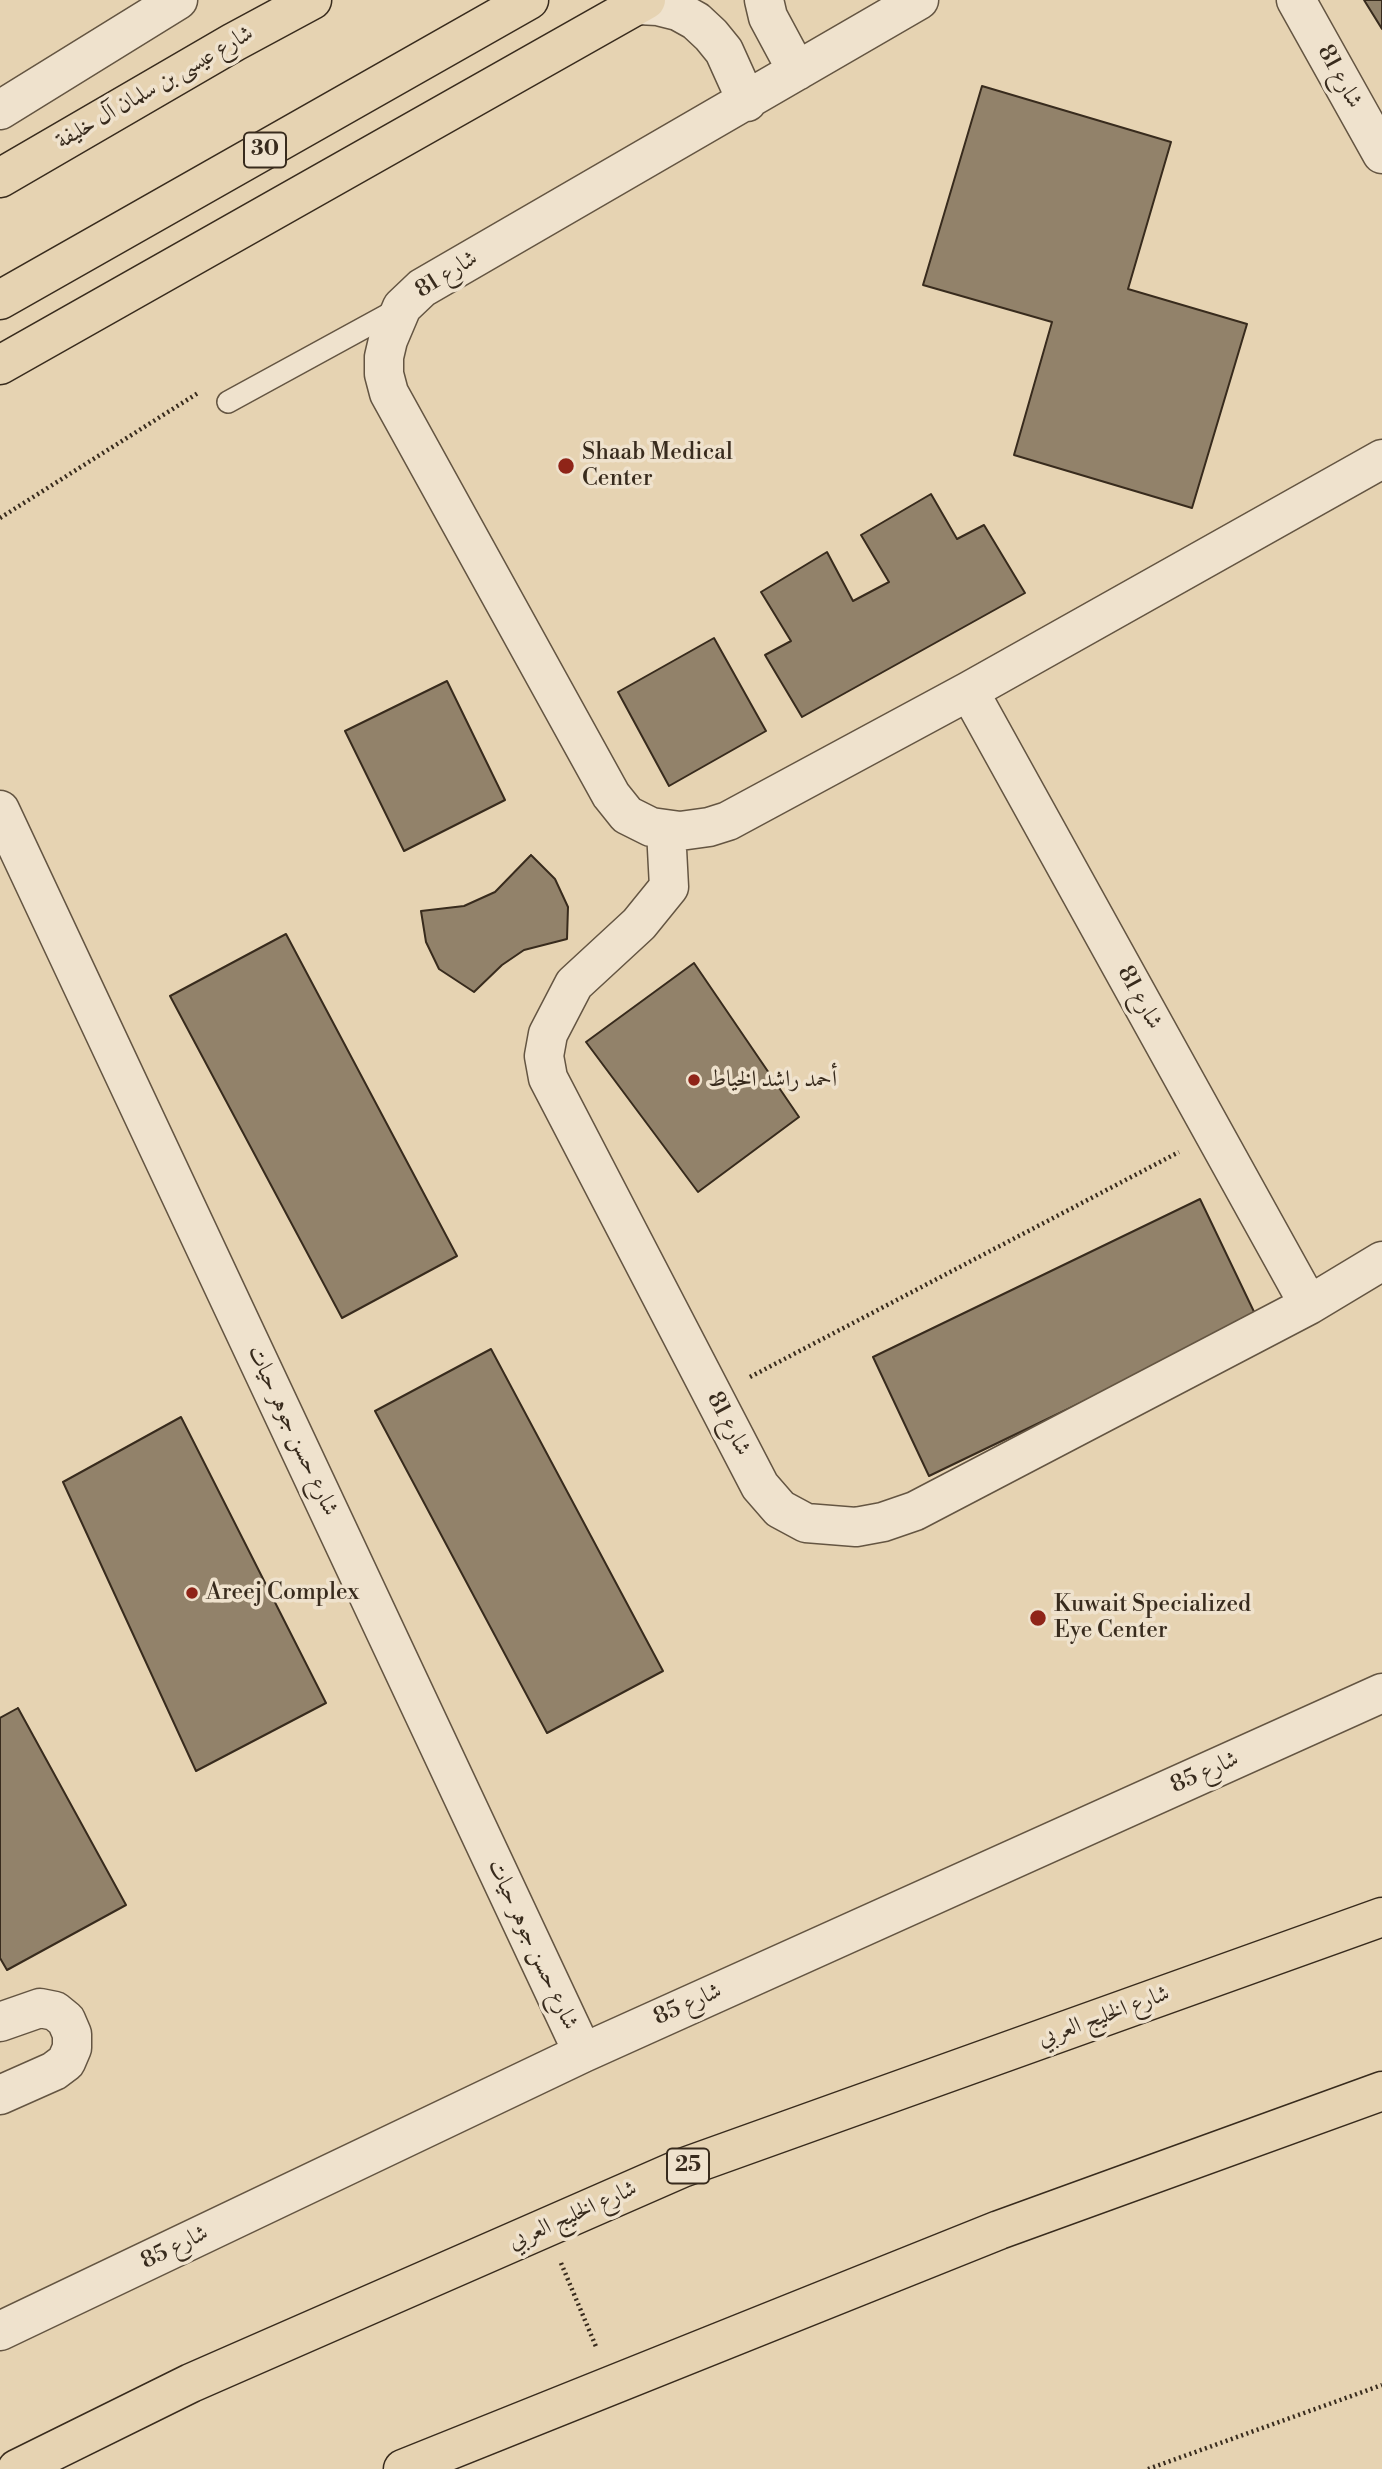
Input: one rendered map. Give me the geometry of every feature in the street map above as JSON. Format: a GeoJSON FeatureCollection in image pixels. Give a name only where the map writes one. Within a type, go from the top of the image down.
{"type":"FeatureCollection","features":[{"type":"Feature","properties":{"kind":"main road","name":"شارع عيسى بن سلمان آل خليفة"},"geometry":{"type":"LineString","coordinates":[[0,178],[234,42],[312,0]]}},
{"type":"Feature","properties":{"kind":"main road","name":"30"},"geometry":{"type":"LineString","coordinates":[[0,300],[529,0]]}},
{"type":"Feature","properties":{"kind":"main road"},"geometry":{"type":"LineString","coordinates":[[0,365],[641,3]]}},
{"type":"Feature","properties":{"kind":"main road","name":"شارع الخليج العربي"},"geometry":{"type":"LineString","coordinates":[[17,2469],[191,2383],[682,2168],[1382,1917]]}},
{"type":"Feature","properties":{"kind":"main road"},"geometry":{"type":"LineString","coordinates":[[403,2469],[999,2230],[1382,2091]]}},
{"type":"Feature","properties":{"kind":"street"},"geometry":{"type":"LineString","coordinates":[[0,110],[178,0]]}},
{"type":"Feature","properties":{"kind":"street"},"geometry":{"type":"LineString","coordinates":[[764,0],[768,17],[797,71]]}},
{"type":"Feature","properties":{"kind":"street","name":"شارع 81"},"geometry":{"type":"LineString","coordinates":[[919,0],[422,288],[402,307],[387,340],[384,374],[389,393],[618,806],[639,823],[666,830],[693,830],[728,821],[969,691],[1382,459]]}},
{"type":"Feature","properties":{"kind":"street","name":"شارع 81"},"geometry":{"type":"LineString","coordinates":[[1296,0],[1382,154]]}},
{"type":"Feature","properties":{"kind":"street"},"geometry":{"type":"LineString","coordinates":[[641,3],[678,11],[696,21],[711,35],[724,51],[747,102]]}},
{"type":"Feature","properties":{"kind":"street","name":"شارع 81"},"geometry":{"type":"LineString","coordinates":[[969,691],[1309,1305]]}},
{"type":"Feature","properties":{"kind":"street","name":"شارع حسن جوهر حيات"},"geometry":{"type":"LineString","coordinates":[[0,810],[583,2053]]}},
{"type":"Feature","properties":{"kind":"street","name":"شارع 81"},"geometry":{"type":"LineString","coordinates":[[666,830],[670,887],[639,924],[574,984],[548,1034],[544,1056],[548,1078],[713,1396],[761,1486],[780,1509],[806,1523],[856,1527],[883,1522],[915,1511],[1309,1305],[1382,1261]]}},
{"type":"Feature","properties":{"kind":"street","name":"شارع 85"},"geometry":{"type":"LineString","coordinates":[[0,2332],[583,2053],[1382,1693]]}},
{"type":"Feature","properties":{"kind":"street"},"geometry":{"type":"LineString","coordinates":[[0,2022],[40,2008],[55,2011],[66,2020],[72,2034],[72,2048],[66,2062],[54,2071],[0,2095]]}},
{"type":"Feature","properties":{"kind":"lane"},"geometry":{"type":"LineString","coordinates":[[228,402],[402,307]]}},
{"type":"Feature","properties":{"kind":"path"},"geometry":{"type":"LineString","coordinates":[[0,518],[217,381],[228,402]]}},
{"type":"Feature","properties":{"kind":"path"},"geometry":{"type":"LineString","coordinates":[[713,1396],[1214,1134]]}},
{"type":"Feature","properties":{"kind":"path"},"geometry":{"type":"LineString","coordinates":[[546,2227],[612,2386]]}},
{"type":"Feature","properties":{"kind":"path"},"geometry":{"type":"LineString","coordinates":[[1148,2469],[1382,2385]]}},
{"type":"Feature","properties":{"kind":"building"},"geometry":{"type":"Polygon","coordinates":[[[1364,0],[1382,0],[1382,29],[1364,0]]]}},
{"type":"Feature","properties":{"kind":"building"},"geometry":{"type":"Polygon","coordinates":[[[982,86],[1171,142],[1128,289],[1247,324],[1192,508],[1014,455],[1052,322],[923,285],[982,86]]]}},
{"type":"Feature","properties":{"kind":"building"},"geometry":{"type":"Polygon","coordinates":[[[931,494],[957,539],[984,525],[1025,593],[802,717],[765,655],[791,641],[761,592],[827,552],[853,601],[889,582],[861,535],[931,494]]]}},
{"type":"Feature","properties":{"kind":"building"},"geometry":{"type":"Polygon","coordinates":[[[714,638],[766,731],[669,786],[618,692],[714,638]]]}},
{"type":"Feature","properties":{"kind":"building"},"geometry":{"type":"Polygon","coordinates":[[[447,681],[505,800],[404,851],[345,731],[447,681]]]}},
{"type":"Feature","properties":{"kind":"building"},"geometry":{"type":"Polygon","coordinates":[[[531,855],[555,879],[568,907],[567,939],[524,950],[502,965],[474,992],[439,969],[426,942],[421,911],[464,906],[495,892],[531,855]]]}},
{"type":"Feature","properties":{"kind":"building"},"geometry":{"type":"Polygon","coordinates":[[[286,934],[457,1256],[342,1318],[170,996],[286,934]]]}},
{"type":"Feature","properties":{"kind":"building","name":"أحمد راشد الخياط"},"geometry":{"type":"Polygon","coordinates":[[[694,963],[799,1117],[698,1192],[586,1042],[694,963]]]}},
{"type":"Feature","properties":{"kind":"building"},"geometry":{"type":"Polygon","coordinates":[[[1200,1199],[1257,1318],[929,1476],[873,1357],[1200,1199]]]}},
{"type":"Feature","properties":{"kind":"building"},"geometry":{"type":"Polygon","coordinates":[[[491,1349],[663,1671],[547,1733],[375,1411],[491,1349]]]}},
{"type":"Feature","properties":{"kind":"building","name":"Areej Complex"},"geometry":{"type":"Polygon","coordinates":[[[181,1417],[326,1703],[196,1771],[63,1482],[181,1417]]]}},
{"type":"Feature","properties":{"kind":"building"},"geometry":{"type":"Polygon","coordinates":[[[18,1708],[126,1905],[7,1970],[0,1958],[0,1718],[18,1708]]]}},
{"type":"Feature","properties":{"kind":"place","name":"Shaab Medical Center"},"geometry":{"type":"Point","coordinates":[566,466]}},
{"type":"Feature","properties":{"kind":"place","name":"أحمد راشد الخياط"},"geometry":{"type":"Point","coordinates":[694,1080]}},
{"type":"Feature","properties":{"kind":"place","name":"Areej Complex"},"geometry":{"type":"Point","coordinates":[192,1593]}},
{"type":"Feature","properties":{"kind":"place","name":"Kuwait Specialized Eye Center"},"geometry":{"type":"Point","coordinates":[1038,1618]}}]}
